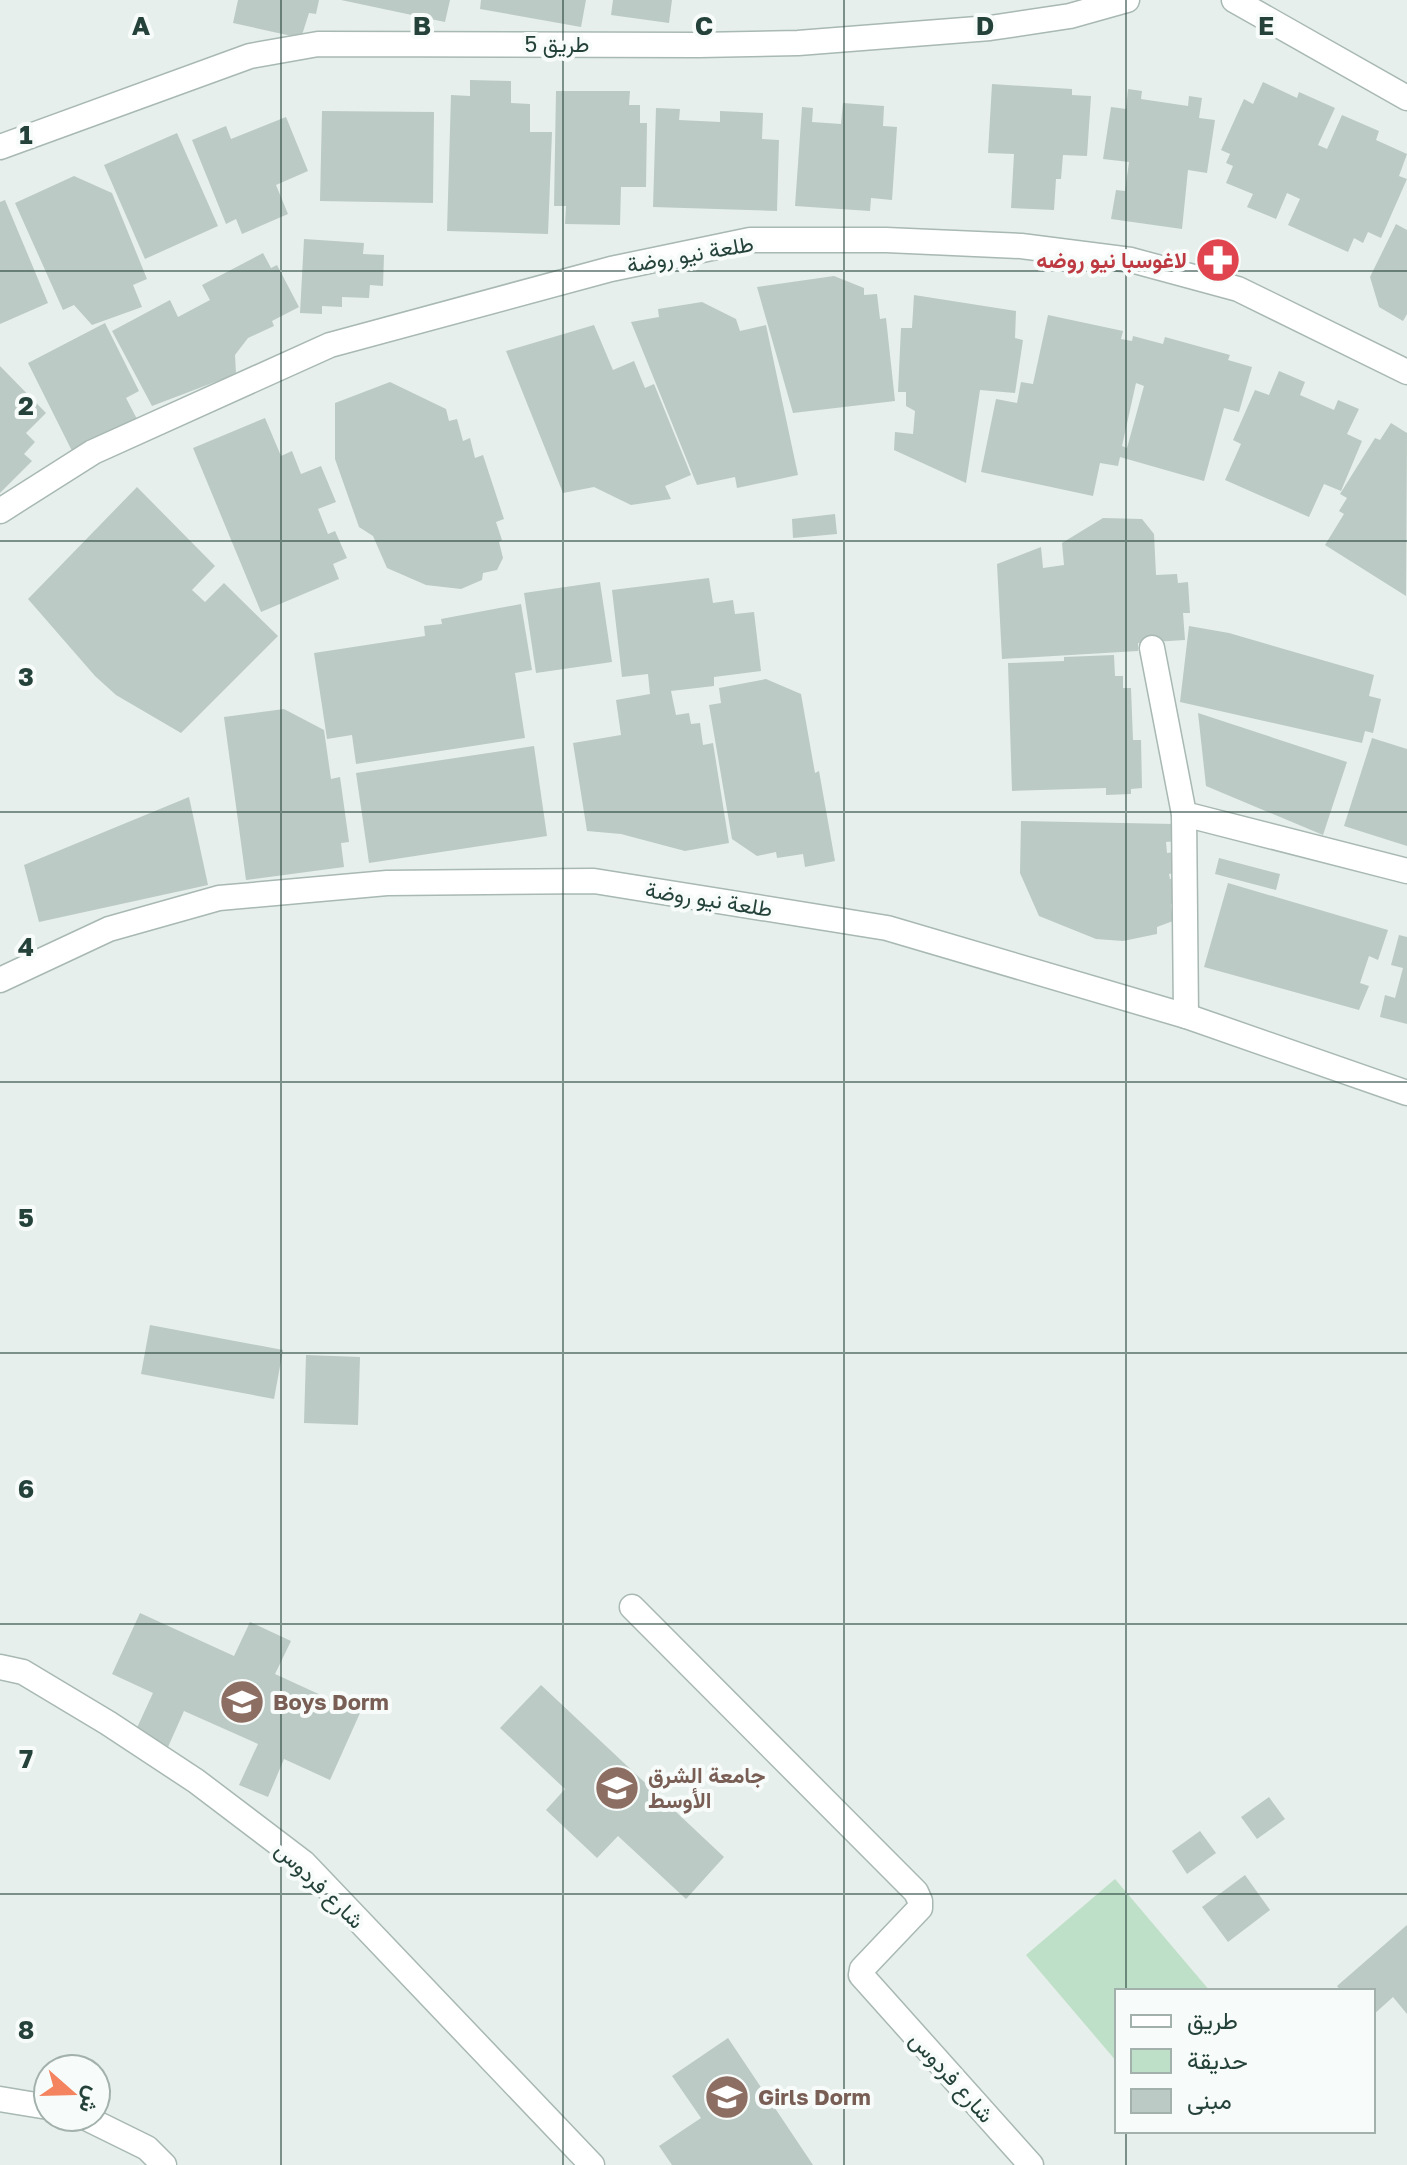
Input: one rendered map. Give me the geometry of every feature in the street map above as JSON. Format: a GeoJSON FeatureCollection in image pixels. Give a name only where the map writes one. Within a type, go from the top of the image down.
{"type":"FeatureCollection","features":[{"type":"Feature","properties":{"kind":"street","name":"طريق 5"},"geometry":{"type":"LineString","coordinates":[[0,147],[250,56],[318,44],[798,43],[990,28],[1070,16],[1127,0]]}},
{"type":"Feature","properties":{"kind":"street"},"geometry":{"type":"LineString","coordinates":[[1234,0],[1407,98]]}},
{"type":"Feature","properties":{"kind":"street","name":"طلعة نيو روضة"},"geometry":{"type":"LineString","coordinates":[[0,511],[93,452],[330,345],[611,269],[750,240],[886,240],[1006,245],[1131,260],[1238,289],[1407,372]]}},
{"type":"Feature","properties":{"kind":"street"},"geometry":{"type":"LineString","coordinates":[[1152,648],[1184,814],[1186,1016]]}},
{"type":"Feature","properties":{"kind":"street"},"geometry":{"type":"LineString","coordinates":[[1184,814],[1407,871]]}},
{"type":"Feature","properties":{"kind":"street","name":"طلعة نيو روضة"},"geometry":{"type":"LineString","coordinates":[[0,980],[109,929],[219,898],[387,883],[594,881],[887,928],[1186,1016],[1407,1093]]}},
{"type":"Feature","properties":{"kind":"street","name":"شارع فردوس"},"geometry":{"type":"LineString","coordinates":[[632,1607],[916,1892],[920,1908],[862,1969],[861,1975],[1031,2165]]}},
{"type":"Feature","properties":{"kind":"street","name":"شارع فردوس"},"geometry":{"type":"LineString","coordinates":[[0,1667],[23,1672],[108,1723],[196,1781],[304,1863],[592,2165]]}},
{"type":"Feature","properties":{"kind":"street"},"geometry":{"type":"LineString","coordinates":[[0,2099],[32,2104]]}},
{"type":"Feature","properties":{"kind":"street"},"geometry":{"type":"LineString","coordinates":[[112,2131],[147,2148],[164,2165]]}},
{"type":"Feature","properties":{"kind":"green space"},"geometry":{"type":"Polygon","coordinates":[[[1115,1879],[1208,1989],[1115,1989],[1115,2060],[1026,1955],[1115,1879]]]}},
{"type":"Feature","properties":{"kind":"building"},"geometry":{"type":"Polygon","coordinates":[[[238,0],[319,0],[316,14],[309,13],[301,38],[233,23],[238,0]]]}},
{"type":"Feature","properties":{"kind":"building"},"geometry":{"type":"Polygon","coordinates":[[[341,0],[450,0],[445,22],[341,0]]]}},
{"type":"Feature","properties":{"kind":"building"},"geometry":{"type":"Polygon","coordinates":[[[481,0],[586,0],[581,27],[480,9],[481,0]]]}},
{"type":"Feature","properties":{"kind":"building"},"geometry":{"type":"Polygon","coordinates":[[[613,0],[672,0],[669,23],[611,15],[613,0]]]}},
{"type":"Feature","properties":{"kind":"building"},"geometry":{"type":"Polygon","coordinates":[[[470,80],[511,81],[511,103],[530,104],[530,132],[552,132],[548,234],[447,231],[451,95],[470,96],[470,80]]]}},
{"type":"Feature","properties":{"kind":"building"},"geometry":{"type":"Polygon","coordinates":[[[1263,82],[1297,98],[1299,92],[1335,108],[1318,145],[1327,149],[1342,115],[1379,131],[1376,140],[1407,154],[1399,176],[1407,179],[1381,238],[1368,232],[1363,243],[1354,238],[1348,252],[1288,225],[1300,199],[1287,193],[1276,219],[1247,207],[1253,194],[1226,183],[1233,166],[1226,163],[1230,154],[1221,150],[1244,99],[1253,104],[1263,82]]]}},
{"type":"Feature","properties":{"kind":"building"},"geometry":{"type":"Polygon","coordinates":[[[992,84],[1072,89],[1072,95],[1091,96],[1087,156],[1063,155],[1061,179],[1056,179],[1054,210],[1011,208],[1014,154],[988,153],[992,84]]]}},
{"type":"Feature","properties":{"kind":"building"},"geometry":{"type":"Polygon","coordinates":[[[1128,89],[1142,91],[1141,99],[1188,106],[1189,96],[1202,98],[1199,118],[1215,120],[1207,173],[1188,170],[1182,229],[1111,219],[1116,190],[1125,191],[1129,162],[1103,159],[1111,107],[1126,109],[1128,89]]]}},
{"type":"Feature","properties":{"kind":"building"},"geometry":{"type":"Polygon","coordinates":[[[556,91],[630,91],[629,105],[640,105],[640,123],[647,123],[646,187],[621,187],[620,225],[565,224],[566,206],[554,206],[556,91]]]}},
{"type":"Feature","properties":{"kind":"building"},"geometry":{"type":"Polygon","coordinates":[[[843,103],[884,106],[883,126],[897,127],[892,200],[871,198],[870,211],[795,206],[802,107],[813,108],[812,122],[841,124],[843,103]]]}},
{"type":"Feature","properties":{"kind":"building"},"geometry":{"type":"Polygon","coordinates":[[[656,108],[680,109],[679,120],[720,122],[720,111],[763,113],[762,139],[779,140],[777,211],[653,207],[656,108]]]}},
{"type":"Feature","properties":{"kind":"building"},"geometry":{"type":"Polygon","coordinates":[[[322,111],[434,112],[433,203],[320,201],[322,111]]]}},
{"type":"Feature","properties":{"kind":"building"},"geometry":{"type":"Polygon","coordinates":[[[286,117],[308,171],[276,185],[288,214],[242,234],[236,219],[226,224],[192,140],[226,126],[231,139],[286,117]]]}},
{"type":"Feature","properties":{"kind":"building"},"geometry":{"type":"Polygon","coordinates":[[[177,133],[218,226],[145,259],[104,165],[177,133]]]}},
{"type":"Feature","properties":{"kind":"building"},"geometry":{"type":"Polygon","coordinates":[[[74,176],[112,193],[147,279],[133,285],[142,307],[92,325],[74,305],[63,310],[15,203],[74,176]]]}},
{"type":"Feature","properties":{"kind":"building"},"geometry":{"type":"Polygon","coordinates":[[[5,200],[48,303],[0,324],[0,202],[5,200]]]}},
{"type":"Feature","properties":{"kind":"building"},"geometry":{"type":"Polygon","coordinates":[[[1396,224],[1407,230],[1407,314],[1403,321],[1379,307],[1370,277],[1396,224]]]}},
{"type":"Feature","properties":{"kind":"building"},"geometry":{"type":"Polygon","coordinates":[[[304,239],[364,243],[363,254],[384,255],[383,286],[370,285],[369,298],[342,297],[342,307],[322,306],[322,314],[300,313],[304,239]]]}},
{"type":"Feature","properties":{"kind":"building"},"geometry":{"type":"Polygon","coordinates":[[[263,253],[271,268],[277,265],[299,307],[272,321],[274,326],[248,338],[235,355],[236,374],[152,406],[112,331],[170,300],[178,317],[210,300],[202,285],[263,253]]]}},
{"type":"Feature","properties":{"kind":"building"},"geometry":{"type":"Polygon","coordinates":[[[834,276],[864,288],[864,295],[877,294],[880,319],[886,318],[895,401],[793,413],[757,287],[834,276]]]}},
{"type":"Feature","properties":{"kind":"building"},"geometry":{"type":"Polygon","coordinates":[[[914,295],[1016,311],[1015,338],[1023,340],[1015,393],[980,390],[966,483],[894,450],[895,432],[913,434],[915,411],[906,406],[906,392],[898,392],[901,328],[912,328],[914,295]]]}},
{"type":"Feature","properties":{"kind":"building"},"geometry":{"type":"Polygon","coordinates":[[[702,302],[736,319],[740,331],[766,325],[798,475],[737,488],[735,477],[697,485],[631,322],[659,317],[658,309],[702,302]]]}},
{"type":"Feature","properties":{"kind":"building"},"geometry":{"type":"Polygon","coordinates":[[[1048,315],[1123,331],[1121,339],[1132,341],[1133,336],[1163,344],[1165,337],[1230,355],[1228,360],[1252,367],[1239,412],[1224,408],[1204,481],[1120,457],[1118,466],[1100,463],[1093,496],[981,472],[996,399],[1017,403],[1021,382],[1033,384],[1048,315]],[[1136,383],[1122,446],[1127,448],[1144,386],[1136,383]]]}},
{"type":"Feature","properties":{"kind":"building"},"geometry":{"type":"Polygon","coordinates":[[[105,323],[139,391],[126,398],[137,419],[72,451],[28,363],[105,323]]]}},
{"type":"Feature","properties":{"kind":"building"},"geometry":{"type":"Polygon","coordinates":[[[594,325],[613,370],[634,361],[645,388],[654,384],[691,475],[665,486],[671,499],[631,505],[594,487],[563,493],[506,351],[594,325]]]}},
{"type":"Feature","properties":{"kind":"building"},"geometry":{"type":"Polygon","coordinates":[[[0,366],[46,413],[26,433],[35,442],[24,454],[32,461],[0,493],[0,366]]]}},
{"type":"Feature","properties":{"kind":"building"},"geometry":{"type":"Polygon","coordinates":[[[1279,371],[1305,382],[1300,395],[1334,410],[1338,400],[1359,409],[1347,434],[1362,441],[1341,491],[1324,484],[1309,517],[1225,480],[1241,444],[1233,440],[1255,390],[1269,395],[1279,371]]]}},
{"type":"Feature","properties":{"kind":"building"},"geometry":{"type":"Polygon","coordinates":[[[390,382],[446,409],[449,421],[457,419],[463,441],[470,438],[475,458],[483,455],[504,519],[496,522],[502,540],[499,542],[503,558],[497,570],[483,573],[482,580],[461,589],[426,585],[387,568],[373,536],[359,527],[335,459],[335,403],[390,382]]]}},
{"type":"Feature","properties":{"kind":"building"},"geometry":{"type":"Polygon","coordinates":[[[265,418],[281,456],[292,451],[301,474],[321,466],[336,502],[318,509],[328,534],[335,531],[347,558],[333,564],[339,579],[261,612],[193,448],[265,418]]]}},
{"type":"Feature","properties":{"kind":"building"},"geometry":{"type":"Polygon","coordinates":[[[1391,423],[1407,433],[1406,596],[1325,545],[1344,514],[1339,511],[1347,498],[1340,494],[1375,438],[1380,440],[1391,423]]]}},
{"type":"Feature","properties":{"kind":"building"},"geometry":{"type":"Polygon","coordinates":[[[137,487],[215,566],[192,590],[205,602],[224,583],[278,636],[181,733],[116,695],[95,676],[28,599],[137,487]]]}},
{"type":"Feature","properties":{"kind":"building"},"geometry":{"type":"Polygon","coordinates":[[[835,514],[837,534],[793,538],[792,519],[835,514]]]}},
{"type":"Feature","properties":{"kind":"building"},"geometry":{"type":"Polygon","coordinates":[[[1103,518],[1142,519],[1154,534],[1156,575],[1177,574],[1178,583],[1188,582],[1190,613],[1183,613],[1185,640],[1138,643],[1138,651],[1002,659],[997,564],[1041,547],[1043,568],[1064,565],[1062,543],[1103,518]]]}},
{"type":"Feature","properties":{"kind":"building"},"geometry":{"type":"Polygon","coordinates":[[[709,578],[713,603],[733,600],[735,614],[754,612],[761,671],[714,677],[714,686],[671,691],[676,715],[689,713],[691,724],[700,723],[703,745],[713,743],[729,843],[685,851],[621,834],[587,831],[573,743],[621,735],[616,700],[650,694],[648,674],[622,677],[612,590],[709,578]]]}},
{"type":"Feature","properties":{"kind":"building"},"geometry":{"type":"Polygon","coordinates":[[[600,582],[612,662],[536,673],[524,593],[600,582]]]}},
{"type":"Feature","properties":{"kind":"building"},"geometry":{"type":"Polygon","coordinates":[[[521,604],[532,670],[515,673],[525,738],[356,764],[352,735],[327,739],[314,653],[425,636],[424,626],[442,624],[441,619],[521,604]]]}},
{"type":"Feature","properties":{"kind":"building"},"geometry":{"type":"Polygon","coordinates":[[[1189,626],[1229,633],[1374,675],[1369,696],[1381,699],[1373,733],[1365,731],[1362,743],[1180,702],[1189,626]]]}},
{"type":"Feature","properties":{"kind":"building"},"geometry":{"type":"Polygon","coordinates":[[[1114,655],[1115,676],[1123,676],[1123,688],[1131,688],[1133,740],[1141,740],[1142,788],[1131,789],[1131,794],[1106,795],[1106,788],[1012,791],[1008,663],[1114,655]]]}},
{"type":"Feature","properties":{"kind":"building"},"geometry":{"type":"Polygon","coordinates":[[[766,679],[801,694],[835,861],[805,867],[803,854],[777,858],[776,852],[757,856],[732,839],[709,705],[721,703],[719,688],[766,679]]]}},
{"type":"Feature","properties":{"kind":"building"},"geometry":{"type":"Polygon","coordinates":[[[284,709],[324,730],[331,779],[340,777],[349,842],[341,843],[344,867],[246,880],[224,717],[284,709]]]}},
{"type":"Feature","properties":{"kind":"building"},"geometry":{"type":"Polygon","coordinates":[[[1198,713],[1347,762],[1323,835],[1206,786],[1198,713]]]}},
{"type":"Feature","properties":{"kind":"building"},"geometry":{"type":"Polygon","coordinates":[[[1372,738],[1407,749],[1407,846],[1344,826],[1372,738]]]}},
{"type":"Feature","properties":{"kind":"building"},"geometry":{"type":"Polygon","coordinates":[[[534,746],[547,836],[369,863],[356,773],[534,746]]]}},
{"type":"Feature","properties":{"kind":"building"},"geometry":{"type":"Polygon","coordinates":[[[189,797],[208,885],[39,922],[24,865],[189,797]]]}},
{"type":"Feature","properties":{"kind":"building"},"geometry":{"type":"Polygon","coordinates":[[[1021,821],[1174,824],[1176,841],[1166,842],[1167,853],[1174,852],[1175,873],[1169,874],[1170,879],[1176,878],[1178,903],[1171,904],[1173,921],[1157,927],[1157,934],[1123,941],[1096,939],[1039,916],[1020,873],[1021,821]]]}},
{"type":"Feature","properties":{"kind":"building"},"geometry":{"type":"Polygon","coordinates":[[[1219,858],[1280,874],[1276,890],[1215,874],[1219,858]]]}},
{"type":"Feature","properties":{"kind":"building"},"geometry":{"type":"Polygon","coordinates":[[[1228,883],[1388,930],[1378,960],[1369,956],[1360,983],[1369,986],[1359,1010],[1204,967],[1228,883]]]}},
{"type":"Feature","properties":{"kind":"building"},"geometry":{"type":"Polygon","coordinates":[[[1399,935],[1407,937],[1407,1024],[1380,1017],[1385,995],[1395,998],[1403,968],[1391,965],[1399,935]]]}},
{"type":"Feature","properties":{"kind":"building"},"geometry":{"type":"Polygon","coordinates":[[[150,1325],[283,1350],[274,1399],[141,1374],[150,1325]]]}},
{"type":"Feature","properties":{"kind":"building"},"geometry":{"type":"Polygon","coordinates":[[[306,1355],[360,1357],[358,1425],[304,1423],[306,1355]]]}},
{"type":"Feature","properties":{"kind":"building","name":"Boys Dorm"},"geometry":{"type":"Polygon","coordinates":[[[140,1613],[234,1656],[250,1622],[291,1641],[275,1674],[360,1713],[330,1780],[284,1759],[268,1797],[239,1785],[258,1744],[184,1711],[168,1747],[135,1732],[153,1693],[112,1674],[140,1613]]]}},
{"type":"Feature","properties":{"kind":"building"},"geometry":{"type":"Polygon","coordinates":[[[541,1685],[724,1857],[686,1899],[618,1836],[597,1858],[546,1810],[565,1789],[500,1728],[541,1685]]]}},
{"type":"Feature","properties":{"kind":"building"},"geometry":{"type":"Polygon","coordinates":[[[1269,1797],[1285,1819],[1257,1839],[1241,1817],[1269,1797]]]}},
{"type":"Feature","properties":{"kind":"building"},"geometry":{"type":"Polygon","coordinates":[[[1200,1831],[1216,1853],[1187,1874],[1172,1851],[1200,1831]]]}},
{"type":"Feature","properties":{"kind":"building"},"geometry":{"type":"Polygon","coordinates":[[[1245,1875],[1270,1910],[1228,1942],[1202,1907],[1245,1875]]]}},
{"type":"Feature","properties":{"kind":"building"},"geometry":{"type":"Polygon","coordinates":[[[1407,1925],[1407,2014],[1393,1997],[1375,2013],[1375,1989],[1339,1989],[1337,1986],[1407,1925]]]}},
{"type":"Feature","properties":{"kind":"building","name":"Girls Dorm"},"geometry":{"type":"Polygon","coordinates":[[[728,2038],[813,2165],[672,2165],[659,2146],[701,2118],[672,2076],[728,2038]]]}},
{"type":"Feature","properties":{"kind":"place","name":"لاغوسبا نيو روضه"},"geometry":{"type":"Point","coordinates":[1218,260]}},
{"type":"Feature","properties":{"kind":"place","name":"Boys Dorm"},"geometry":{"type":"Point","coordinates":[242,1702]}},
{"type":"Feature","properties":{"kind":"place","name":"جامعة الشرق الأوسط"},"geometry":{"type":"Point","coordinates":[617,1788]}},
{"type":"Feature","properties":{"kind":"place","name":"Girls Dorm"},"geometry":{"type":"Point","coordinates":[727,2097]}}]}
